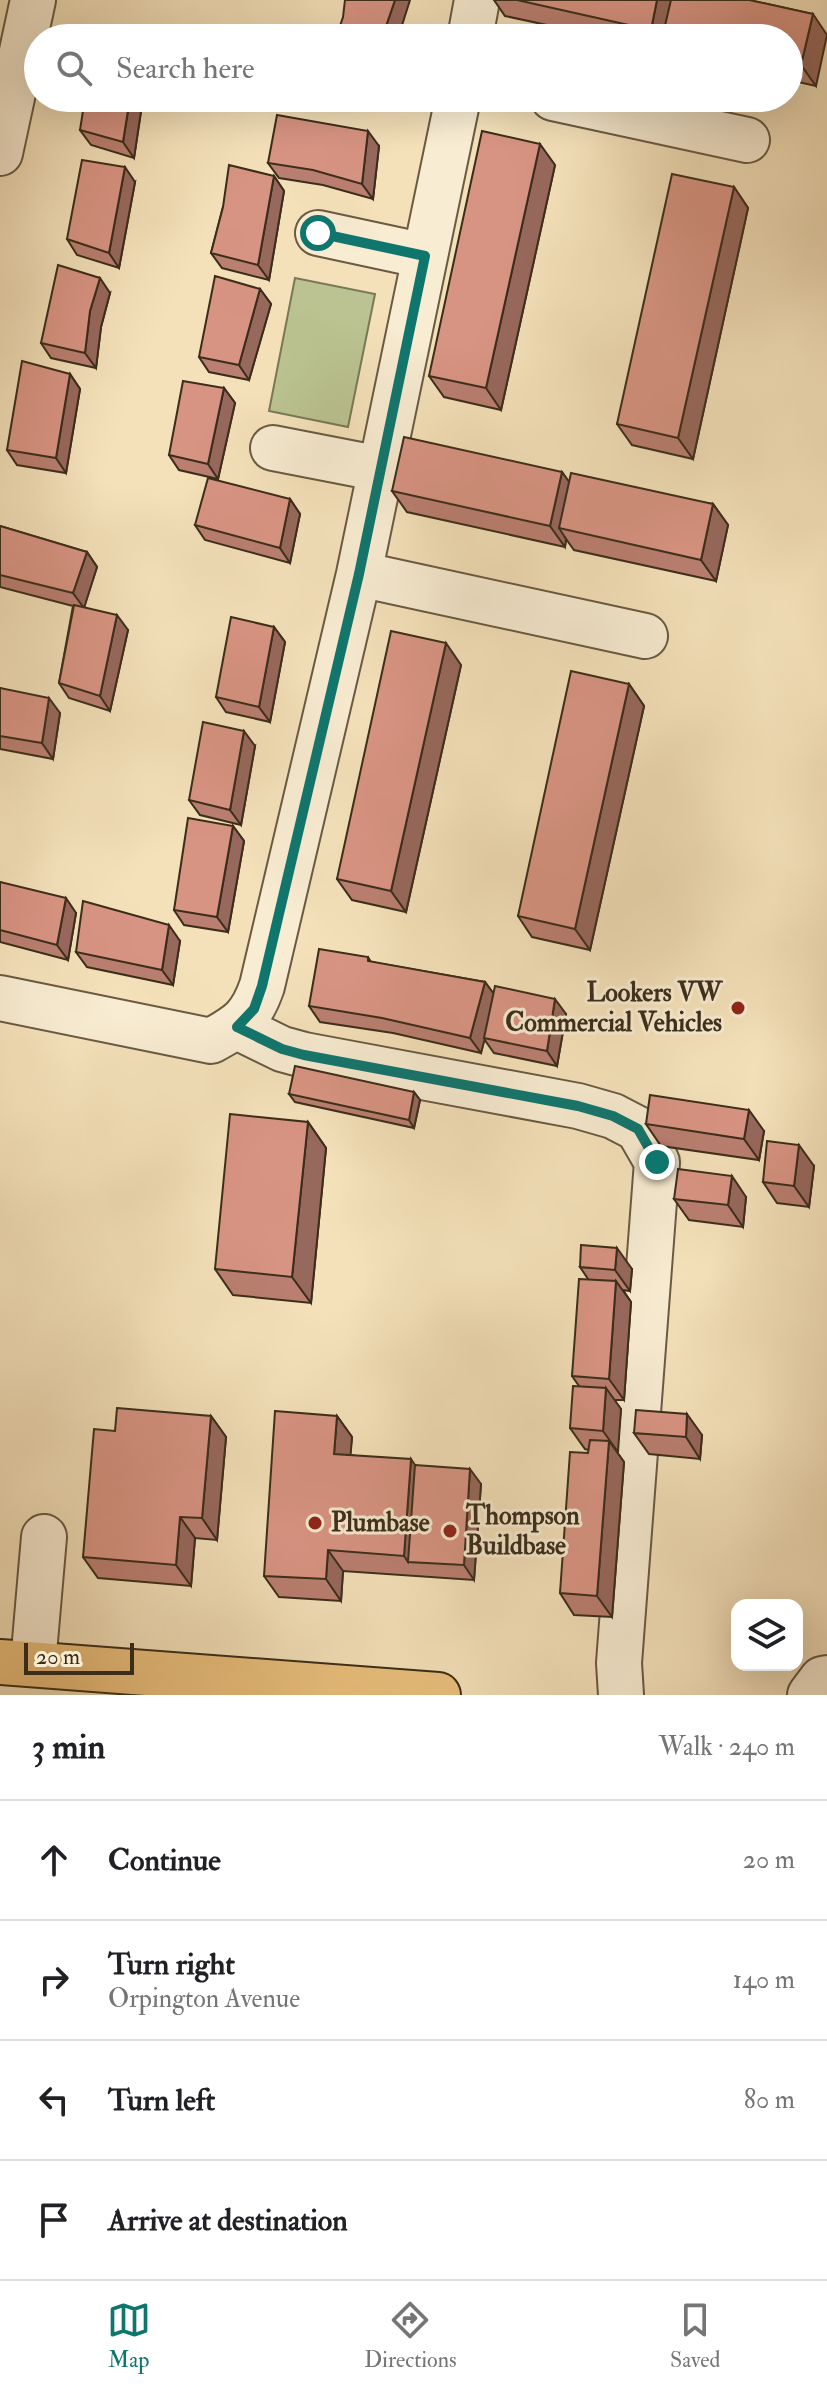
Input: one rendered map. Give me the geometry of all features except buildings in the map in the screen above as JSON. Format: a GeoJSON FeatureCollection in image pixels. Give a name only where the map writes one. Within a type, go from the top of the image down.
{"type":"FeatureCollection","features":[{"type":"Feature","properties":{"kind":"main road"},"geometry":{"type":"LineString","coordinates":[[16,1663],[438,1695]]}},
{"type":"Feature","properties":{"kind":"street"},"geometry":{"type":"LineString","coordinates":[[28,24],[33,0]]}},
{"type":"Feature","properties":{"kind":"street"},"geometry":{"type":"LineString","coordinates":[[473,24],[477,0]]}},
{"type":"Feature","properties":{"kind":"street"},"geometry":{"type":"LineString","coordinates":[[0,153],[24,42]]}},
{"type":"Feature","properties":{"kind":"street"},"geometry":{"type":"LineString","coordinates":[[0,998],[211,1041],[237,1027],[254,1009],[359,574],[455,112]]}},
{"type":"Feature","properties":{"kind":"street"},"geometry":{"type":"LineString","coordinates":[[618,112],[747,140]]}},
{"type":"Feature","properties":{"kind":"street"},"geometry":{"type":"LineString","coordinates":[[318,233],[425,256]]}},
{"type":"Feature","properties":{"kind":"street"},"geometry":{"type":"LineString","coordinates":[[273,448],[381,469]]}},
{"type":"Feature","properties":{"kind":"street"},"geometry":{"type":"LineString","coordinates":[[359,574],[645,636]]}},
{"type":"Feature","properties":{"kind":"street"},"geometry":{"type":"LineString","coordinates":[[237,1027],[282,1049],[304,1055],[578,1106],[613,1116],[638,1129],[657,1162],[619,1663],[621,1695]]}},
{"type":"Feature","properties":{"kind":"street"},"geometry":{"type":"LineString","coordinates":[[16,1663],[44,1537]]}},
{"type":"Feature","properties":{"kind":"street"},"geometry":{"type":"LineString","coordinates":[[810,1695],[822,1679],[827,1678]]}},
{"type":"Feature","properties":{"kind":"green space"},"geometry":{"type":"Polygon","coordinates":[[[295,278],[375,294],[348,427],[269,411],[295,278]]]}},
{"type":"Feature","properties":{"kind":"place","name":"Lookers VW Commercial Vehicles"},"geometry":{"type":"Point","coordinates":[738,1008]}},
{"type":"Feature","properties":{"kind":"place","name":"Plumbase"},"geometry":{"type":"Point","coordinates":[315,1523]}},
{"type":"Feature","properties":{"kind":"place","name":"Thompson Buildbase"},"geometry":{"type":"Point","coordinates":[450,1531]}},
{"type":"Feature","properties":{"kind":"route"},"geometry":{"type":"LineString","coordinates":[[318,233],[425,256],[359,574],[262,986],[254,1009],[237,1027],[282,1049],[304,1055],[578,1106],[613,1116],[638,1129],[657,1162]]}}]}
